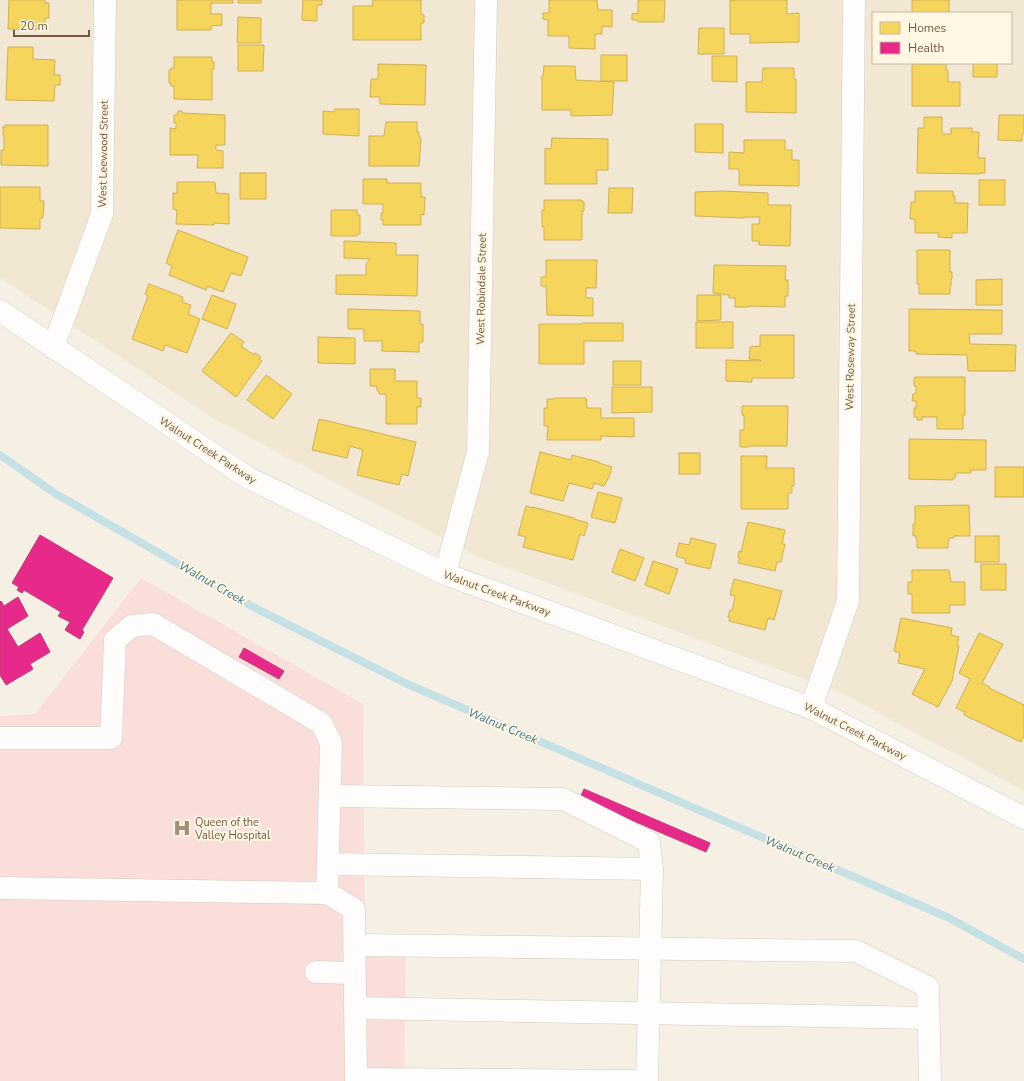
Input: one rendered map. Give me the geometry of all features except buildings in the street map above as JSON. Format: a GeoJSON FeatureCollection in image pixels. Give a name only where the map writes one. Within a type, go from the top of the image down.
{"type":"FeatureCollection","features":[{"type":"Feature","properties":{"kind":"street","name":"West Leewood Street"},"geometry":{"type":"LineString","coordinates":[[54,348],[102,214],[105,0]]}},
{"type":"Feature","properties":{"kind":"street","name":"West Robindale Street"},"geometry":{"type":"LineString","coordinates":[[445,574],[478,452],[486,0]]}},
{"type":"Feature","properties":{"kind":"street","name":"West Roseway Street"},"geometry":{"type":"LineString","coordinates":[[811,708],[848,601],[854,0]]}},
{"type":"Feature","properties":{"kind":"street","name":"Walnut Creek Parkway"},"geometry":{"type":"LineString","coordinates":[[0,311],[247,477],[445,574],[811,708],[1024,818]]}},
{"type":"Feature","properties":{"kind":"street"},"geometry":{"type":"LineString","coordinates":[[0,738],[111,738],[115,640],[132,626],[153,624],[321,723],[331,743],[327,893]]}},
{"type":"Feature","properties":{"kind":"street"},"geometry":{"type":"LineString","coordinates":[[330,796],[563,799],[649,842],[652,869],[647,1081]]}},
{"type":"Feature","properties":{"kind":"street"},"geometry":{"type":"LineString","coordinates":[[328,864],[652,869]]}},
{"type":"Feature","properties":{"kind":"street"},"geometry":{"type":"LineString","coordinates":[[0,888],[327,893],[354,909],[356,1080],[639,1081]]}},
{"type":"Feature","properties":{"kind":"street"},"geometry":{"type":"LineString","coordinates":[[354,945],[856,951],[928,987],[930,1081]]}},
{"type":"Feature","properties":{"kind":"street"},"geometry":{"type":"LineString","coordinates":[[316,972],[354,973]]}},
{"type":"Feature","properties":{"kind":"street"},"geometry":{"type":"LineString","coordinates":[[355,1008],[928,1018]]}},
{"type":"Feature","properties":{"kind":"shaded area"},"geometry":{"type":"Polygon","coordinates":[[[0,0],[1024,0],[1024,791],[839,692],[476,556],[219,422],[0,278],[0,0]]]}},
{"type":"Feature","properties":{"kind":"shaded area","name":"Queen of the Valley Hospital"},"geometry":{"type":"Polygon","coordinates":[[[141,578],[363,704],[365,941],[406,943],[404,1081],[0,1081],[0,716],[35,714],[141,578]]]}},
{"type":"Feature","properties":{"kind":"waterway","name":"Walnut Creek"},"geometry":{"type":"LineString","coordinates":[[0,455],[56,494],[255,608],[407,684],[947,917],[1024,959]]}},
{"type":"Feature","properties":{"kind":"place","name":"Queen of the Valley Hospital"},"geometry":{"type":"Point","coordinates":[182,828]}}]}
